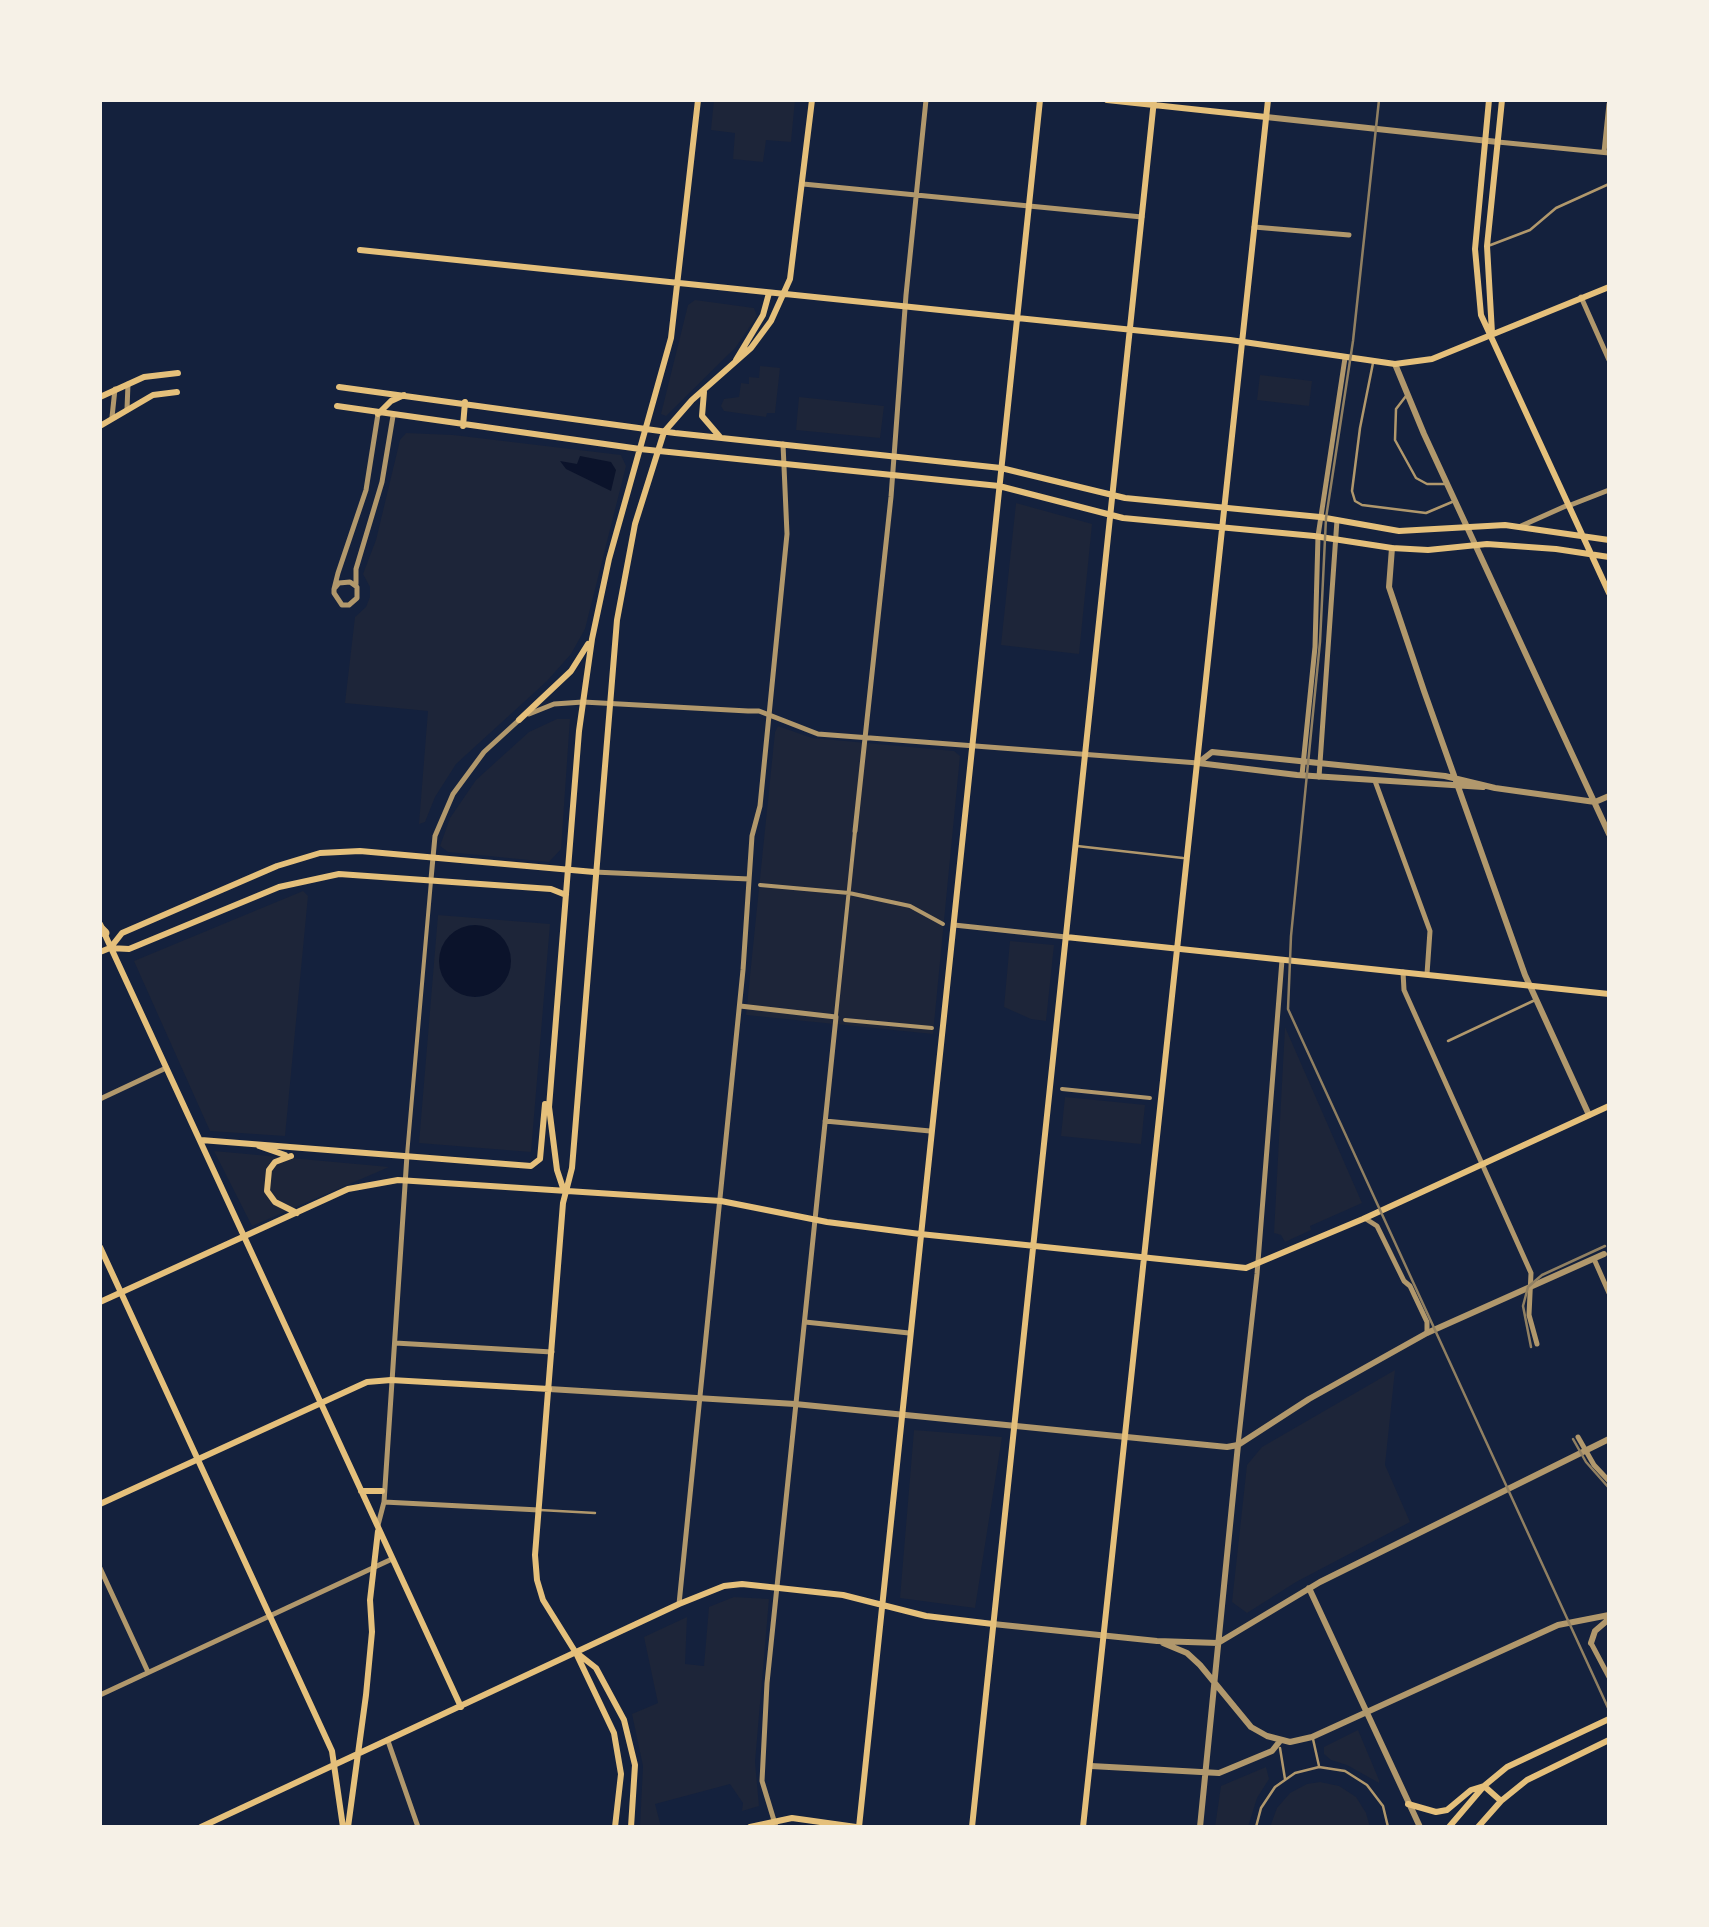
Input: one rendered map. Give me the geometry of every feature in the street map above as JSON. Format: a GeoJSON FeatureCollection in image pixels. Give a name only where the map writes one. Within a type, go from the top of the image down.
{"type":"FeatureCollection","features":[{"type":"Feature","properties":{"kind":"main road"},"geometry":{"type":"LineString","coordinates":[[200,1140],[534,1165],[540,1159],[592,639],[609,559],[667,357],[679,284],[698,100]]}},
{"type":"Feature","properties":{"kind":"main road"},"geometry":{"type":"LineString","coordinates":[[616,1827],[621,1794],[618,1749],[606,1712],[538,1589],[535,1555],[564,1192],[572,1168],[608,703],[625,570],[664,432],[762,335],[794,265],[812,100]]}},
{"type":"Feature","properties":{"kind":"main road"},"geometry":{"type":"LineString","coordinates":[[750,1827],[805,1819],[858,1827],[1040,100]]}},
{"type":"Feature","properties":{"kind":"main road"},"geometry":{"type":"LineString","coordinates":[[1107,100],[1266,117]]}},
{"type":"Feature","properties":{"kind":"main road"},"geometry":{"type":"LineString","coordinates":[[1084,1827],[1268,100]]}},
{"type":"Feature","properties":{"kind":"main road"},"geometry":{"type":"LineString","coordinates":[[1488,100],[1475,277],[1481,316],[1609,593]]}},
{"type":"Feature","properties":{"kind":"main road"},"geometry":{"type":"LineString","coordinates":[[1492,334],[1487,246],[1502,100]]}},
{"type":"Feature","properties":{"kind":"main road"},"geometry":{"type":"LineString","coordinates":[[972,1827],[1153,102]]}},
{"type":"Feature","properties":{"kind":"main road"},"geometry":{"type":"LineString","coordinates":[[1477,220],[1489,221]]}},
{"type":"Feature","properties":{"kind":"main road"},"geometry":{"type":"LineString","coordinates":[[360,250],[1243,342],[1395,364],[1432,358],[1609,286]]}},
{"type":"Feature","properties":{"kind":"main road"},"geometry":{"type":"LineString","coordinates":[[734,366],[763,315],[769,293]]}},
{"type":"Feature","properties":{"kind":"main road"},"geometry":{"type":"LineString","coordinates":[[100,397],[155,375],[178,373]]}},
{"type":"Feature","properties":{"kind":"main road"},"geometry":{"type":"LineString","coordinates":[[338,387],[664,432],[1001,468],[1112,497],[1320,517],[1399,531],[1521,526],[1609,540]]}},
{"type":"Feature","properties":{"kind":"main road"},"geometry":{"type":"LineString","coordinates":[[705,390],[702,416],[721,438]]}},
{"type":"Feature","properties":{"kind":"main road"},"geometry":{"type":"LineString","coordinates":[[100,426],[154,396],[177,392]]}},
{"type":"Feature","properties":{"kind":"main road"},"geometry":{"type":"LineString","coordinates":[[378,414],[391,401],[405,395]]}},
{"type":"Feature","properties":{"kind":"main road"},"geometry":{"type":"LineString","coordinates":[[463,426],[465,402]]}},
{"type":"Feature","properties":{"kind":"main road"},"geometry":{"type":"LineString","coordinates":[[337,406],[656,451],[999,486],[1110,516],[1318,536],[1392,548],[1527,546],[1609,557]]}},
{"type":"Feature","properties":{"kind":"main road"},"geometry":{"type":"LineString","coordinates":[[519,720],[571,671],[592,639]]}},
{"type":"Feature","properties":{"kind":"main road"},"geometry":{"type":"LineString","coordinates":[[110,948],[122,933],[296,859],[338,850],[594,872]]}},
{"type":"Feature","properties":{"kind":"main road"},"geometry":{"type":"LineString","coordinates":[[100,952],[130,949],[280,887],[318,876],[431,879],[551,889],[566,895]]}},
{"type":"Feature","properties":{"kind":"main road"},"geometry":{"type":"LineString","coordinates":[[102,929],[460,1707]]}},
{"type":"Feature","properties":{"kind":"main road"},"geometry":{"type":"LineString","coordinates":[[1066,938],[1609,994]]}},
{"type":"Feature","properties":{"kind":"main road"},"geometry":{"type":"LineString","coordinates":[[550,1078],[550,1130],[564,1192]]}},
{"type":"Feature","properties":{"kind":"main road"},"geometry":{"type":"LineString","coordinates":[[100,1302],[360,1185],[406,1181],[721,1201],[816,1220],[920,1234],[1246,1268],[1609,1106]]}},
{"type":"Feature","properties":{"kind":"main road"},"geometry":{"type":"LineString","coordinates":[[251,1144],[291,1156],[282,1158],[269,1170],[267,1191],[275,1202],[297,1213]]}},
{"type":"Feature","properties":{"kind":"main road"},"geometry":{"type":"LineString","coordinates":[[100,1247],[332,1751],[346,1827]]}},
{"type":"Feature","properties":{"kind":"main road"},"geometry":{"type":"LineString","coordinates":[[100,1504],[367,1382],[549,1389]]}},
{"type":"Feature","properties":{"kind":"main road"},"geometry":{"type":"LineString","coordinates":[[361,1491],[382,1491]]}},
{"type":"Feature","properties":{"kind":"main road"},"geometry":{"type":"LineString","coordinates":[[346,1827],[372,1632],[370,1600],[378,1527]]}},
{"type":"Feature","properties":{"kind":"main road"},"geometry":{"type":"LineString","coordinates":[[201,1827],[679,1604],[729,1585],[843,1594],[941,1618],[992,1624]]}},
{"type":"Feature","properties":{"kind":"main road"},"geometry":{"type":"LineString","coordinates":[[576,1653],[596,1668],[624,1720],[635,1765],[631,1827]]}},
{"type":"Feature","properties":{"kind":"main road"},"geometry":{"type":"LineString","coordinates":[[1449,1827],[1484,1786],[1520,1760],[1608,1723]]}},
{"type":"Feature","properties":{"kind":"main road"},"geometry":{"type":"LineString","coordinates":[[1478,1827],[1501,1801],[1539,1774],[1609,1740]]}},
{"type":"Feature","properties":{"kind":"main road"},"geometry":{"type":"LineString","coordinates":[[1408,1804],[1442,1811],[1484,1786]]}},
{"type":"Feature","properties":{"kind":"main road"},"geometry":{"type":"LineString","coordinates":[[1484,1786],[1501,1801]]}},
{"type":"Feature","properties":{"kind":"street"},"geometry":{"type":"LineString","coordinates":[[775,1824],[762,1770],[776,1587],[895,456],[926,100]]}},
{"type":"Feature","properties":{"kind":"street"},"geometry":{"type":"LineString","coordinates":[[1266,117],[1606,152],[1609,104]]}},
{"type":"Feature","properties":{"kind":"street"},"geometry":{"type":"LineString","coordinates":[[803,184],[1142,217]]}},
{"type":"Feature","properties":{"kind":"street"},"geometry":{"type":"LineString","coordinates":[[1254,226],[1349,236]]}},
{"type":"Feature","properties":{"kind":"street"},"geometry":{"type":"LineString","coordinates":[[1582,298],[1609,360]]}},
{"type":"Feature","properties":{"kind":"street"},"geometry":{"type":"LineString","coordinates":[[1302,775],[1316,648],[1318,536],[1345,358]]}},
{"type":"Feature","properties":{"kind":"street"},"geometry":{"type":"LineString","coordinates":[[1395,364],[1609,834]]}},
{"type":"Feature","properties":{"kind":"street"},"geometry":{"type":"LineString","coordinates":[[127,409],[128,384]]}},
{"type":"Feature","properties":{"kind":"street"},"geometry":{"type":"LineString","coordinates":[[112,418],[114,390]]}},
{"type":"Feature","properties":{"kind":"street"},"geometry":{"type":"LineString","coordinates":[[378,414],[366,490],[334,589],[336,600],[349,605],[357,598],[354,578],[382,482],[393,416]]}},
{"type":"Feature","properties":{"kind":"street"},"geometry":{"type":"LineString","coordinates":[[679,1604],[787,534],[783,444]]}},
{"type":"Feature","properties":{"kind":"street"},"geometry":{"type":"LineString","coordinates":[[1521,526],[1609,490]]}},
{"type":"Feature","properties":{"kind":"street"},"geometry":{"type":"LineString","coordinates":[[1319,776],[1338,520]]}},
{"type":"Feature","properties":{"kind":"street"},"geometry":{"type":"LineString","coordinates":[[1392,548],[1389,587],[1421,684],[1530,986],[1589,1115]]}},
{"type":"Feature","properties":{"kind":"street"},"geometry":{"type":"LineString","coordinates":[[334,589],[347,581],[356,586]]}},
{"type":"Feature","properties":{"kind":"street"},"geometry":{"type":"LineString","coordinates":[[378,1527],[384,1502],[432,858],[439,819],[452,794],[484,752],[519,720],[554,704],[583,702],[748,710],[818,734],[1494,788],[1595,802],[1609,796]]}},
{"type":"Feature","properties":{"kind":"street"},"geometry":{"type":"LineString","coordinates":[[1198,763],[1212,752],[1454,777],[1494,788]]}},
{"type":"Feature","properties":{"kind":"street"},"geometry":{"type":"LineString","coordinates":[[1375,781],[1430,931],[1427,974]]}},
{"type":"Feature","properties":{"kind":"street"},"geometry":{"type":"LineString","coordinates":[[594,872],[750,879]]}},
{"type":"Feature","properties":{"kind":"street"},"geometry":{"type":"LineString","coordinates":[[760,885],[849,893],[910,906],[943,924]]}},
{"type":"Feature","properties":{"kind":"street"},"geometry":{"type":"LineString","coordinates":[[953,925],[1066,938]]}},
{"type":"Feature","properties":{"kind":"street"},"geometry":{"type":"LineString","coordinates":[[1200,1827],[1257,1264],[1282,960]]}},
{"type":"Feature","properties":{"kind":"street"},"geometry":{"type":"LineString","coordinates":[[1402,972],[1404,990],[1531,1273],[1529,1315],[1536,1344]]}},
{"type":"Feature","properties":{"kind":"street"},"geometry":{"type":"LineString","coordinates":[[740,1006],[836,1018]]}},
{"type":"Feature","properties":{"kind":"street"},"geometry":{"type":"LineString","coordinates":[[845,1020],[932,1028]]}},
{"type":"Feature","properties":{"kind":"street"},"geometry":{"type":"LineString","coordinates":[[100,1099],[166,1068]]}},
{"type":"Feature","properties":{"kind":"street"},"geometry":{"type":"LineString","coordinates":[[1062,1088],[1150,1098]]}},
{"type":"Feature","properties":{"kind":"street"},"geometry":{"type":"LineString","coordinates":[[825,1121],[930,1131]]}},
{"type":"Feature","properties":{"kind":"street"},"geometry":{"type":"LineString","coordinates":[[1363,1218],[1377,1226],[1427,1322],[1427,1333]]}},
{"type":"Feature","properties":{"kind":"street"},"geometry":{"type":"LineString","coordinates":[[549,1389],[796,1404],[1126,1438],[1238,1445],[1309,1399],[1427,1333],[1604,1254]]}},
{"type":"Feature","properties":{"kind":"street"},"geometry":{"type":"LineString","coordinates":[[1594,1259],[1609,1293]]}},
{"type":"Feature","properties":{"kind":"street"},"geometry":{"type":"LineString","coordinates":[[804,1322],[909,1333]]}},
{"type":"Feature","properties":{"kind":"street"},"geometry":{"type":"LineString","coordinates":[[394,1343],[552,1352]]}},
{"type":"Feature","properties":{"kind":"street"},"geometry":{"type":"LineString","coordinates":[[1578,1437],[1609,1481]]}},
{"type":"Feature","properties":{"kind":"street"},"geometry":{"type":"LineString","coordinates":[[992,1624],[1156,1641],[1218,1643],[1309,1588],[1609,1439]]}},
{"type":"Feature","properties":{"kind":"street"},"geometry":{"type":"LineString","coordinates":[[384,1502],[538,1510]]}},
{"type":"Feature","properties":{"kind":"street"},"geometry":{"type":"LineString","coordinates":[[100,1695],[392,1559]]}},
{"type":"Feature","properties":{"kind":"street"},"geometry":{"type":"LineString","coordinates":[[100,1568],[148,1672]]}},
{"type":"Feature","properties":{"kind":"street"},"geometry":{"type":"LineString","coordinates":[[1309,1588],[1420,1827]]}},
{"type":"Feature","properties":{"kind":"street"},"geometry":{"type":"LineString","coordinates":[[1156,1641],[1187,1653],[1251,1727],[1280,1741],[1302,1741],[1558,1625],[1609,1617]]}},
{"type":"Feature","properties":{"kind":"street"},"geometry":{"type":"LineString","coordinates":[[1609,1617],[1595,1631],[1591,1643],[1609,1677]]}},
{"type":"Feature","properties":{"kind":"street"},"geometry":{"type":"LineString","coordinates":[[388,1741],[418,1827]]}},
{"type":"Feature","properties":{"kind":"street"},"geometry":{"type":"LineString","coordinates":[[1091,1766],[1204,1774],[1228,1771],[1272,1751],[1280,1741]]}},
{"type":"Feature","properties":{"kind":"lane"},"geometry":{"type":"LineString","coordinates":[[1487,246],[1530,230],[1556,208],[1609,184]]}},
{"type":"Feature","properties":{"kind":"lane"},"geometry":{"type":"LineString","coordinates":[[1374,362],[1360,428],[1354,500],[1362,506],[1426,513],[1454,500]]}},
{"type":"Feature","properties":{"kind":"lane"},"geometry":{"type":"LineString","coordinates":[[1407,394],[1396,409],[1396,440],[1416,478],[1427,484],[1447,484]]}},
{"type":"Feature","properties":{"kind":"lane"},"geometry":{"type":"LineString","coordinates":[[1075,846],[1188,859]]}},
{"type":"Feature","properties":{"kind":"lane"},"geometry":{"type":"LineString","coordinates":[[1448,1041],[1536,1000]]}},
{"type":"Feature","properties":{"kind":"lane"},"geometry":{"type":"LineString","coordinates":[[538,1510],[595,1513]]}},
{"type":"Feature","properties":{"kind":"lane"},"geometry":{"type":"LineString","coordinates":[[1312,1737],[1319,1767]]}},
{"type":"Feature","properties":{"kind":"lane"},"geometry":{"type":"LineString","coordinates":[[1280,1741],[1279,1758],[1285,1778]]}},
{"type":"Feature","properties":{"kind":"lane"},"geometry":{"type":"LineString","coordinates":[[1256,1827],[1267,1797],[1285,1778],[1319,1767],[1345,1771],[1367,1785],[1383,1806],[1388,1827]]}},
{"type":"Feature","properties":{"kind":"shaded area"},"geometry":{"type":"Polygon","coordinates":[[[714,100],[795,100],[791,142],[766,140],[763,162],[733,159],[735,133],[711,130],[714,100]]]}},
{"type":"Feature","properties":{"kind":"shaded area"},"geometry":{"type":"Polygon","coordinates":[[[695,300],[754,308],[757,316],[736,347],[666,416],[661,414],[688,305],[695,300]]]}},
{"type":"Feature","properties":{"kind":"shaded area"},"geometry":{"type":"Polygon","coordinates":[[[760,366],[780,368],[775,413],[767,413],[766,417],[724,411],[724,399],[739,397],[741,383],[749,384],[749,377],[759,378],[760,366]]]}},
{"type":"Feature","properties":{"kind":"shaded area"},"geometry":{"type":"Polygon","coordinates":[[[1260,375],[1312,381],[1309,406],[1257,400],[1260,375]]]}},
{"type":"Feature","properties":{"kind":"shaded area"},"geometry":{"type":"Polygon","coordinates":[[[799,397],[884,406],[880,438],[796,430],[799,397]]]}},
{"type":"Feature","properties":{"kind":"shaded area"},"geometry":{"type":"Polygon","coordinates":[[[406,433],[621,455],[626,466],[585,629],[571,654],[456,764],[425,822],[419,824],[428,711],[345,703],[355,617],[370,597],[363,574],[376,540],[400,440],[406,433]]]}},
{"type":"Feature","properties":{"kind":"shaded area"},"geometry":{"type":"Polygon","coordinates":[[[580,456],[611,462],[616,470],[611,491],[566,469],[560,461],[577,464],[580,456]]]}},
{"type":"Feature","properties":{"kind":"shaded area"},"geometry":{"type":"Polygon","coordinates":[[[1016,503],[1092,524],[1079,654],[1001,645],[1016,503]]]}},
{"type":"Feature","properties":{"kind":"shaded area"},"geometry":{"type":"Polygon","coordinates":[[[557,719],[570,719],[561,849],[549,862],[448,852],[440,846],[450,818],[476,780],[529,732],[557,719]]]}},
{"type":"Feature","properties":{"kind":"shaded area"},"geometry":{"type":"Polygon","coordinates":[[[778,726],[812,738],[954,751],[960,756],[933,1034],[746,1015],[778,726]]]}},
{"type":"Feature","properties":{"kind":"shaded area"},"geometry":{"type":"Polygon","coordinates":[[[303,891],[308,896],[285,1136],[210,1131],[134,961],[303,891]]]}},
{"type":"Feature","properties":{"kind":"shaded area"},"geometry":{"type":"Polygon","coordinates":[[[438,915],[550,924],[531,1152],[419,1143],[438,915]],[[477,925],[454,932],[442,947],[440,965],[443,977],[467,996],[479,997],[496,990],[508,975],[477,925]]]}},
{"type":"Feature","properties":{"kind":"shaded area"},"geometry":{"type":"Polygon","coordinates":[[[475,925],[500,936],[511,961],[500,986],[475,997],[450,986],[439,961],[450,936],[475,925]]]}},
{"type":"Feature","properties":{"kind":"shaded area"},"geometry":{"type":"Polygon","coordinates":[[[1010,941],[1054,945],[1046,1021],[1004,1007],[1010,941]]]}},
{"type":"Feature","properties":{"kind":"shaded area"},"geometry":{"type":"Polygon","coordinates":[[[1285,1027],[1362,1203],[1285,1242],[1274,1233],[1285,1027]]]}},
{"type":"Feature","properties":{"kind":"shaded area"},"geometry":{"type":"Polygon","coordinates":[[[1065,1097],[1145,1105],[1141,1144],[1061,1136],[1065,1097]]]}},
{"type":"Feature","properties":{"kind":"shaded area"},"geometry":{"type":"Polygon","coordinates":[[[214,1151],[389,1167],[252,1226],[214,1151]]]}},
{"type":"Feature","properties":{"kind":"shaded area"},"geometry":{"type":"Polygon","coordinates":[[[1395,1370],[1385,1465],[1410,1522],[1296,1582],[1247,1613],[1232,1602],[1247,1465],[1262,1447],[1395,1370]]]}},
{"type":"Feature","properties":{"kind":"shaded area"},"geometry":{"type":"Polygon","coordinates":[[[914,1430],[1002,1437],[975,1608],[900,1598],[914,1430]]]}},
{"type":"Feature","properties":{"kind":"shaded area"},"geometry":{"type":"Polygon","coordinates":[[[734,1597],[769,1599],[755,1762],[759,1806],[742,1811],[743,1803],[730,1784],[655,1804],[661,1827],[640,1827],[643,1766],[632,1714],[658,1703],[644,1637],[687,1617],[685,1664],[704,1666],[709,1607],[734,1597]]]}},
{"type":"Feature","properties":{"kind":"shaded area"},"geometry":{"type":"Polygon","coordinates":[[[1358,1730],[1379,1783],[1324,1754],[1324,1747],[1358,1730]]]}},
{"type":"Feature","properties":{"kind":"shaded area"},"geometry":{"type":"Polygon","coordinates":[[[1266,1767],[1269,1779],[1257,1798],[1248,1827],[1215,1827],[1221,1786],[1266,1767]]]}},
{"type":"Feature","properties":{"kind":"shaded area"},"geometry":{"type":"Polygon","coordinates":[[[1320,1782],[1339,1786],[1356,1797],[1370,1827],[1270,1827],[1277,1808],[1290,1793],[1320,1782]]]}},
{"type":"Feature","properties":{"kind":"tram line"},"geometry":{"type":"LineString","coordinates":[[1379,100],[1353,341],[1326,518],[1320,642],[1291,936],[1288,1009],[1609,1710]]}},
{"type":"Feature","properties":{"kind":"tram line"},"geometry":{"type":"LineString","coordinates":[[1531,1347],[1523,1306],[1528,1287],[1542,1275],[1605,1246]]}},
{"type":"Feature","properties":{"kind":"tram line"},"geometry":{"type":"LineString","coordinates":[[1573,1439],[1586,1462],[1609,1488]]}}]}
